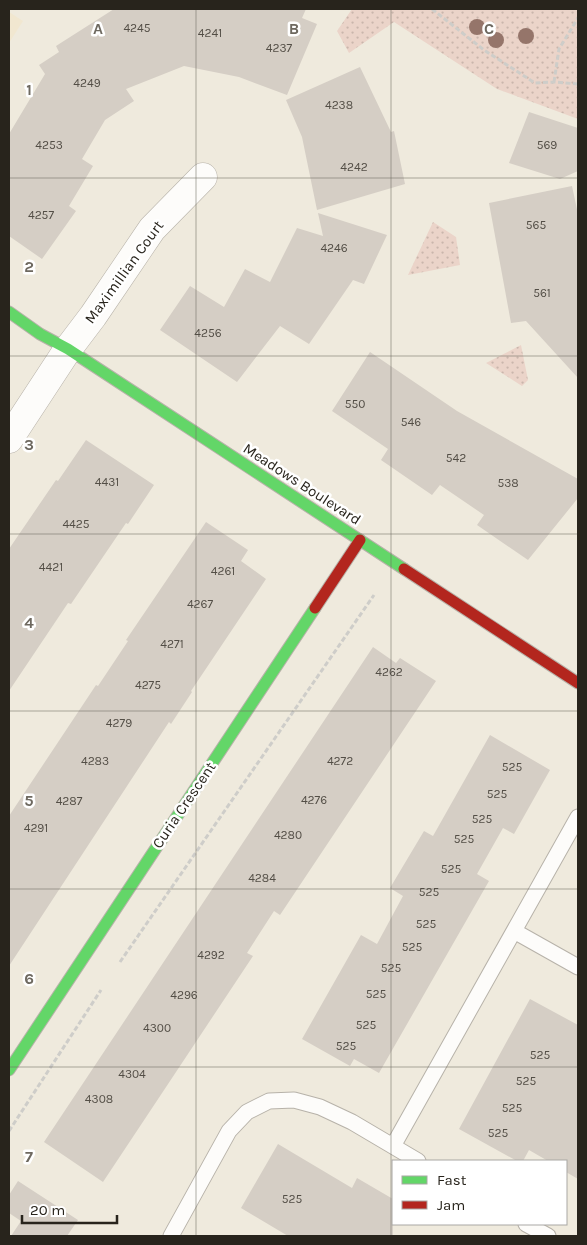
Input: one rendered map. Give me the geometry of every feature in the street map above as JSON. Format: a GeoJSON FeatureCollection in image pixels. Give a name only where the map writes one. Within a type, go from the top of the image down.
{"type":"FeatureCollection","features":[{"type":"Feature","properties":{"kind":"street","name":"Maximillian Court"},"geometry":{"type":"LineString","coordinates":[[68,349],[93,316],[152,229],[203,177]]}},
{"type":"Feature","properties":{"kind":"street","name":"Meadows Boulevard"},"geometry":{"type":"LineString","coordinates":[[9,312],[578,683]]}},
{"type":"Feature","properties":{"kind":"street"},"geometry":{"type":"LineString","coordinates":[[9,439],[68,349]]}},
{"type":"Feature","properties":{"kind":"street","name":"Curia Crescent"},"geometry":{"type":"LineString","coordinates":[[9,1070],[360,540]]}},
{"type":"Feature","properties":{"kind":"lane"},"geometry":{"type":"LineString","coordinates":[[393,1146],[578,817]]}},
{"type":"Feature","properties":{"kind":"lane"},"geometry":{"type":"LineString","coordinates":[[514,931],[578,967]]}},
{"type":"Feature","properties":{"kind":"lane"},"geometry":{"type":"LineString","coordinates":[[171,1236],[229,1131],[247,1112],[269,1102],[294,1100],[320,1107],[352,1122],[416,1160]]}},
{"type":"Feature","properties":{"kind":"lane"},"geometry":{"type":"LineString","coordinates":[[528,1225],[548,1236]]}},
{"type":"Feature","properties":{"kind":"path"},"geometry":{"type":"LineString","coordinates":[[432,9],[484,50],[535,83],[578,84]]}},
{"type":"Feature","properties":{"kind":"path"},"geometry":{"type":"LineString","coordinates":[[554,82],[559,49],[578,18]]}},
{"type":"Feature","properties":{"kind":"path"},"geometry":{"type":"LineString","coordinates":[[115,969],[374,595]]}},
{"type":"Feature","properties":{"kind":"path"},"geometry":{"type":"LineString","coordinates":[[9,1131],[104,986]]}},
{"type":"Feature","properties":{"kind":"shaded area"},"geometry":{"type":"Polygon","coordinates":[[[352,9],[578,9],[578,119],[497,89],[394,22],[349,53],[337,31],[352,9]]]}},
{"type":"Feature","properties":{"kind":"shaded area"},"geometry":{"type":"Polygon","coordinates":[[[9,12],[23,21],[9,43],[9,12]]]}},
{"type":"Feature","properties":{"kind":"shaded area"},"geometry":{"type":"Polygon","coordinates":[[[433,222],[456,237],[460,265],[408,275],[433,222]]]}},
{"type":"Feature","properties":{"kind":"shaded area"},"geometry":{"type":"Polygon","coordinates":[[[521,345],[528,380],[522,386],[486,363],[521,345]]]}},
{"type":"Feature","properties":{"kind":"building"},"geometry":{"type":"Polygon","coordinates":[[[114,9],[306,9],[302,18],[317,24],[287,95],[239,77],[184,66],[126,89],[134,101],[105,120],[82,159],[93,166],[69,206],[76,211],[42,259],[9,236],[9,134],[45,74],[39,65],[59,52],[56,46],[114,9]]]}},
{"type":"Feature","properties":{"kind":"building"},"geometry":{"type":"Polygon","coordinates":[[[360,67],[391,132],[394,131],[405,184],[317,210],[302,137],[286,100],[360,67]]]}},
{"type":"Feature","properties":{"kind":"building"},"geometry":{"type":"Polygon","coordinates":[[[529,112],[578,128],[578,171],[560,179],[509,163],[529,112]]]}},
{"type":"Feature","properties":{"kind":"building"},"geometry":{"type":"Polygon","coordinates":[[[572,186],[578,214],[578,378],[526,321],[511,323],[489,203],[572,186]]]}},
{"type":"Feature","properties":{"kind":"building"},"geometry":{"type":"Polygon","coordinates":[[[318,213],[387,235],[364,284],[353,280],[309,344],[280,326],[237,382],[160,330],[190,286],[224,307],[245,269],[270,282],[297,228],[323,236],[318,213]]]}},
{"type":"Feature","properties":{"kind":"building"},"geometry":{"type":"Polygon","coordinates":[[[370,352],[457,411],[578,479],[578,498],[528,560],[477,525],[484,515],[440,485],[432,495],[381,460],[388,449],[332,411],[370,352]]]}},
{"type":"Feature","properties":{"kind":"building"},"geometry":{"type":"Polygon","coordinates":[[[86,440],[154,485],[71,604],[68,603],[9,691],[9,549],[86,440]]]}},
{"type":"Feature","properties":{"kind":"building"},"geometry":{"type":"Polygon","coordinates":[[[206,522],[248,550],[241,561],[266,579],[171,724],[169,722],[9,966],[9,816],[96,685],[98,686],[128,641],[126,640],[206,522]]]}},
{"type":"Feature","properties":{"kind":"building"},"geometry":{"type":"Polygon","coordinates":[[[373,647],[396,663],[400,658],[436,681],[280,915],[274,911],[247,953],[253,956],[103,1182],[44,1142],[373,647]]]}},
{"type":"Feature","properties":{"kind":"building"},"geometry":{"type":"Polygon","coordinates":[[[490,735],[550,770],[514,834],[503,828],[477,874],[489,881],[379,1073],[354,1059],[350,1066],[302,1039],[361,935],[377,944],[403,896],[390,888],[424,831],[433,836],[490,735]]]}},
{"type":"Feature","properties":{"kind":"building"},"geometry":{"type":"Polygon","coordinates":[[[530,999],[578,1025],[578,1179],[567,1173],[567,1160],[546,1160],[529,1150],[524,1160],[515,1160],[459,1129],[530,999]]]}},
{"type":"Feature","properties":{"kind":"building"},"geometry":{"type":"Polygon","coordinates":[[[278,1144],[352,1188],[357,1178],[392,1198],[393,1236],[288,1236],[241,1208],[278,1144]]]}},
{"type":"Feature","properties":{"kind":"building"},"geometry":{"type":"Polygon","coordinates":[[[18,1181],[78,1220],[67,1236],[11,1236],[21,1221],[9,1213],[9,1195],[18,1181]]]}},
{"type":"Feature","properties":{"kind":"traffic: fast"},"geometry":{"type":"LineString","coordinates":[[9,312],[40,334],[68,349],[404,569]]}},
{"type":"Feature","properties":{"kind":"traffic: fast"},"geometry":{"type":"LineString","coordinates":[[9,1070],[315,608]]}},
{"type":"Feature","properties":{"kind":"traffic: jam"},"geometry":{"type":"LineString","coordinates":[[315,608],[360,540]]}},
{"type":"Feature","properties":{"kind":"traffic: jam"},"geometry":{"type":"LineString","coordinates":[[404,569],[578,683]]}}]}
